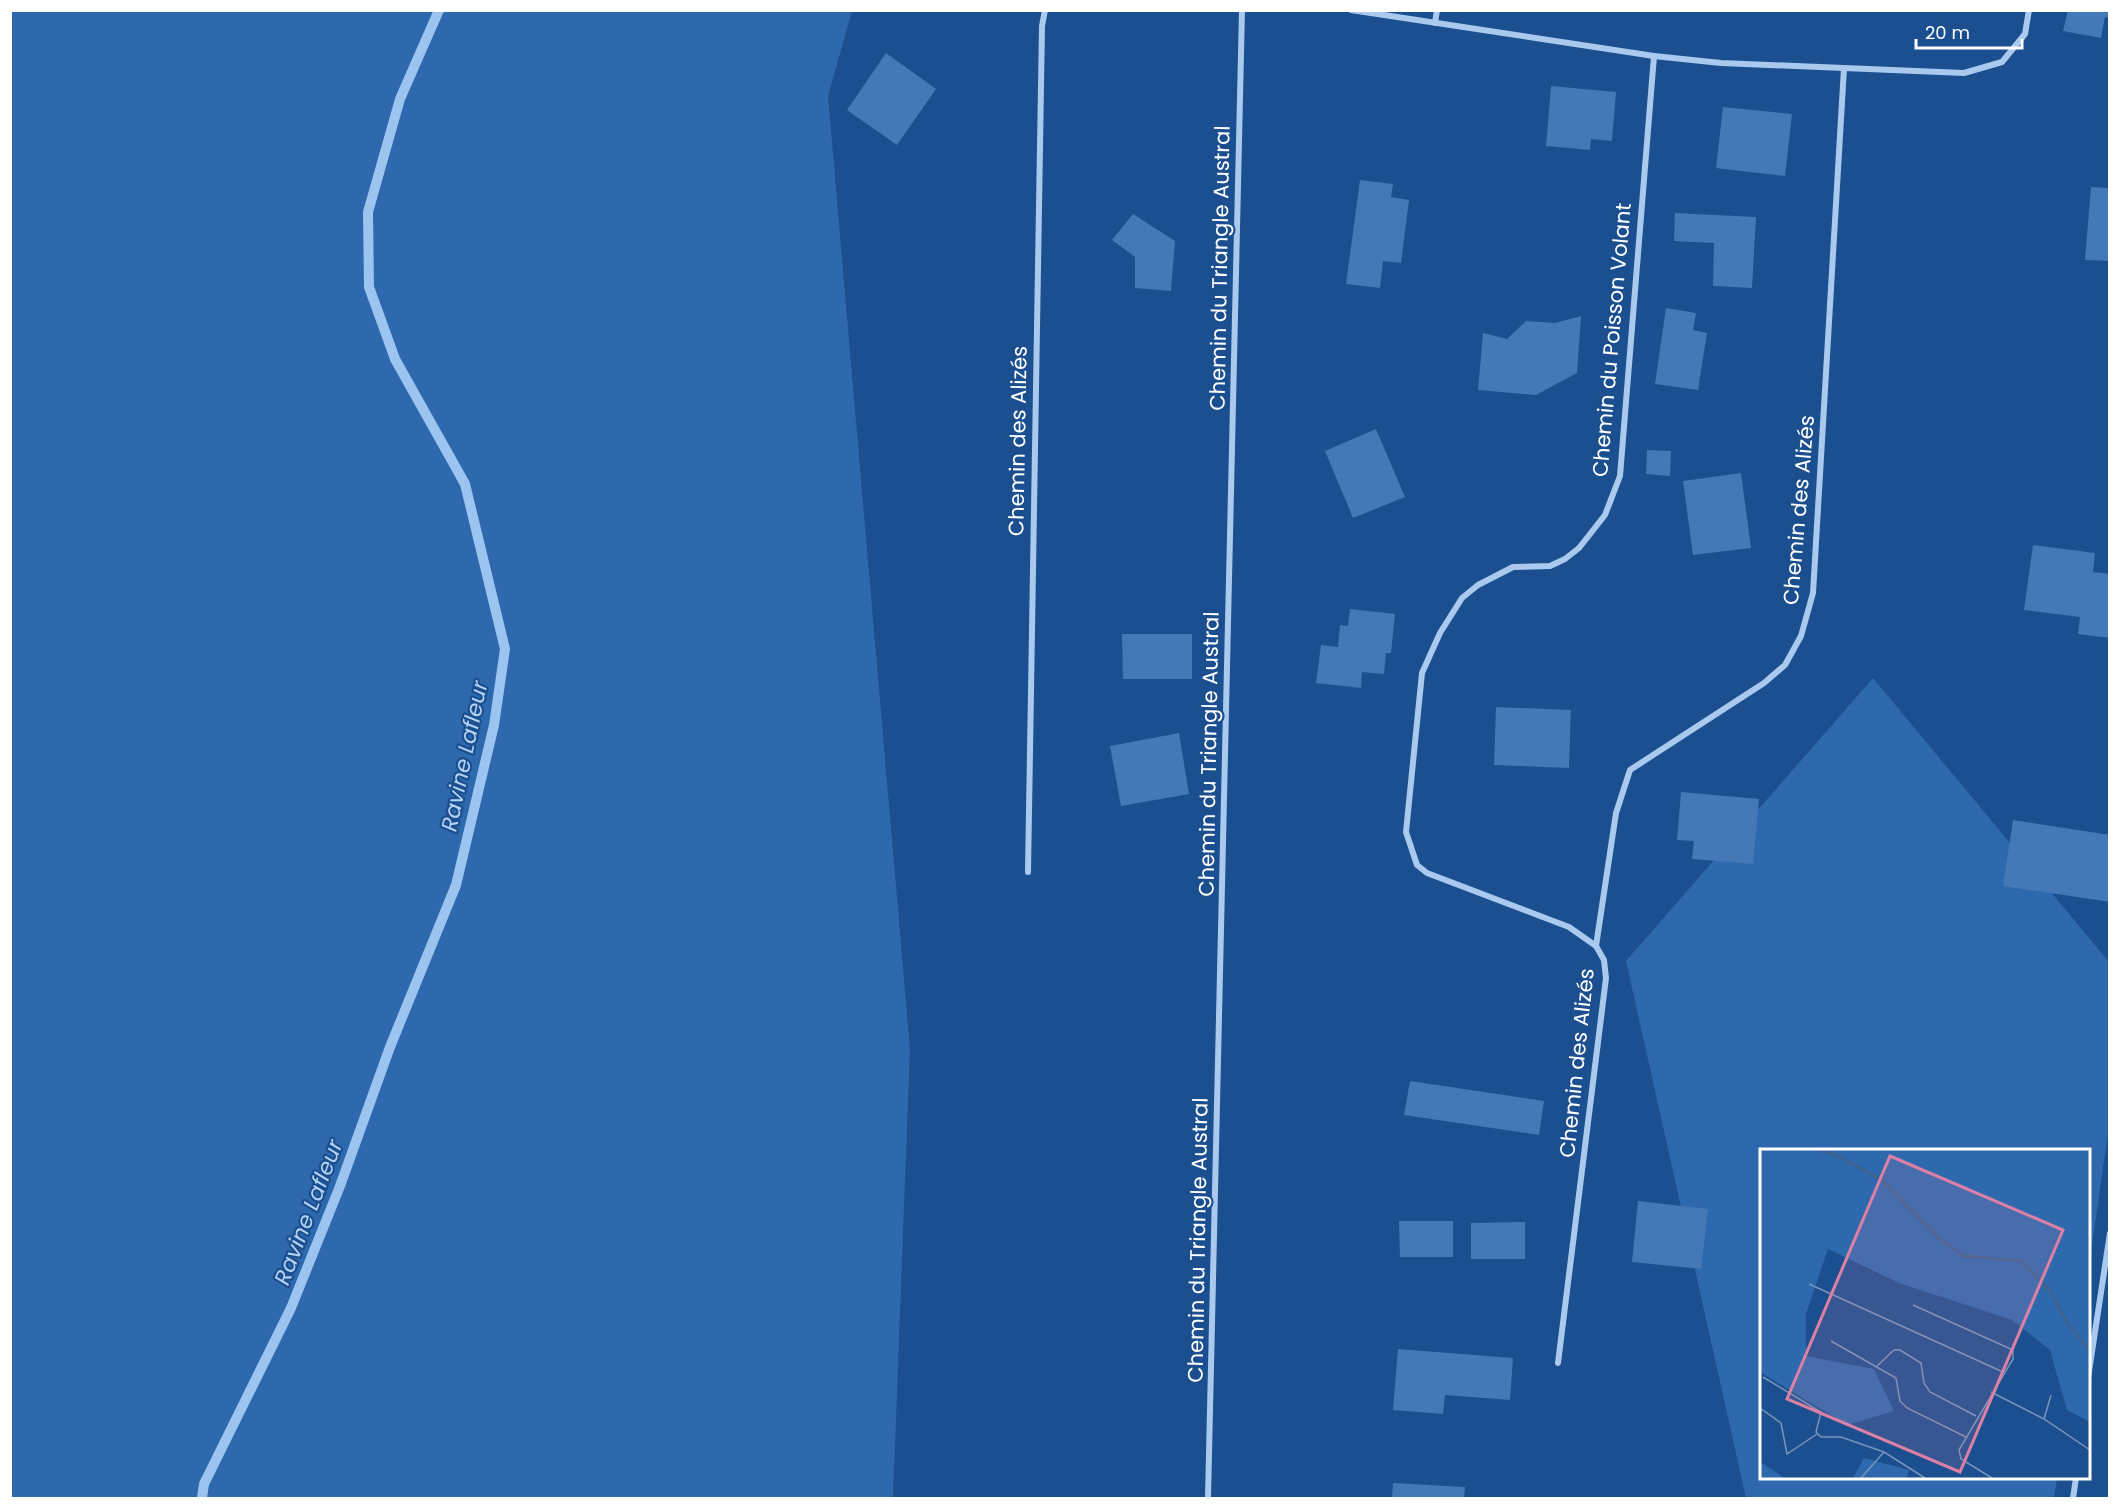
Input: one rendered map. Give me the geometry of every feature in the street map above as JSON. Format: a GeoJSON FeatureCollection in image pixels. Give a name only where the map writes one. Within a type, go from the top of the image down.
{"type":"FeatureCollection","features":[{"type":"Feature","properties":{"kind":"street","name":"Chemin des Alizés"},"geometry":{"type":"LineString","coordinates":[[1028,872],[1042,26],[1045,10]]}},
{"type":"Feature","properties":{"kind":"street","name":"Chemin du Triangle Austral"},"geometry":{"type":"LineString","coordinates":[[1208,1498],[1242,10]]}},
{"type":"Feature","properties":{"kind":"street"},"geometry":{"type":"LineString","coordinates":[[1351,10],[1654,56],[1721,63],[1964,73],[2002,62],[2025,34],[2029,10]]}},
{"type":"Feature","properties":{"kind":"street"},"geometry":{"type":"LineString","coordinates":[[1435,23],[1437,10]]}},
{"type":"Feature","properties":{"kind":"street","name":"Chemin du Poisson Volant"},"geometry":{"type":"LineString","coordinates":[[1596,945],[1569,927],[1426,873],[1417,865],[1406,832],[1422,673],[1440,633],[1462,598],[1478,585],[1513,567],[1550,566],[1566,559],[1579,548],[1605,515],[1620,476],[1654,56]]}},
{"type":"Feature","properties":{"kind":"street","name":"Chemin des Alizés"},"geometry":{"type":"LineString","coordinates":[[1558,1363],[1606,978],[1604,960],[1596,945],[1616,813],[1630,770],[1764,683],[1785,665],[1801,636],[1813,593],[1844,68]]}},
{"type":"Feature","properties":{"kind":"street"},"geometry":{"type":"LineString","coordinates":[[2090,1364],[2109,1233]]}},
{"type":"Feature","properties":{"kind":"street"},"geometry":{"type":"LineString","coordinates":[[2073,1498],[2076,1479]]}},
{"type":"Feature","properties":{"kind":"shaded area"},"geometry":{"type":"Polygon","coordinates":[[[10,11],[852,11],[828,96],[910,1049],[893,1498],[11,1498],[10,11]]]}},
{"type":"Feature","properties":{"kind":"shaded area"},"geometry":{"type":"Polygon","coordinates":[[[1873,678],[2109,962],[2109,1126],[2090,1259],[2090,1149],[1760,1149],[1760,1479],[2057,1479],[2054,1498],[1746,1498],[1626,961],[1873,678]]]}},
{"type":"Feature","properties":{"kind":"building"},"geometry":{"type":"Polygon","coordinates":[[[2068,10],[2110,10],[2110,18],[2105,17],[2101,38],[2063,31],[2068,10]]]}},
{"type":"Feature","properties":{"kind":"building"},"geometry":{"type":"Polygon","coordinates":[[[886,53],[936,89],[897,145],[847,110],[886,53]]]}},
{"type":"Feature","properties":{"kind":"building"},"geometry":{"type":"Polygon","coordinates":[[[1551,86],[1616,92],[1612,141],[1591,139],[1590,150],[1546,146],[1551,86]]]}},
{"type":"Feature","properties":{"kind":"building"},"geometry":{"type":"Polygon","coordinates":[[[1723,107],[1792,114],[1785,176],[1716,168],[1723,107]]]}},
{"type":"Feature","properties":{"kind":"building"},"geometry":{"type":"Polygon","coordinates":[[[1360,180],[1393,184],[1391,197],[1409,200],[1401,263],[1383,261],[1380,288],[1346,284],[1360,180]]]}},
{"type":"Feature","properties":{"kind":"building"},"geometry":{"type":"Polygon","coordinates":[[[2091,187],[2110,188],[2110,261],[2085,260],[2091,187]]]}},
{"type":"Feature","properties":{"kind":"building"},"geometry":{"type":"Polygon","coordinates":[[[1675,213],[1756,217],[1752,288],[1713,286],[1714,243],[1674,241],[1675,213]]]}},
{"type":"Feature","properties":{"kind":"building"},"geometry":{"type":"Polygon","coordinates":[[[1133,214],[1175,241],[1171,291],[1135,288],[1135,257],[1112,240],[1133,214]]]}},
{"type":"Feature","properties":{"kind":"building"},"geometry":{"type":"Polygon","coordinates":[[[1666,308],[1696,313],[1693,330],[1707,333],[1698,390],[1655,384],[1666,308]]]}},
{"type":"Feature","properties":{"kind":"building"},"geometry":{"type":"Polygon","coordinates":[[[1581,316],[1577,373],[1536,395],[1478,390],[1483,333],[1507,339],[1526,321],[1555,323],[1581,316]]]}},
{"type":"Feature","properties":{"kind":"building"},"geometry":{"type":"Polygon","coordinates":[[[1376,429],[1405,497],[1353,518],[1325,451],[1376,429]]]}},
{"type":"Feature","properties":{"kind":"building"},"geometry":{"type":"Polygon","coordinates":[[[1647,450],[1671,451],[1670,476],[1646,474],[1647,450]]]}},
{"type":"Feature","properties":{"kind":"building"},"geometry":{"type":"Polygon","coordinates":[[[1741,473],[1751,548],[1693,555],[1683,481],[1741,473]]]}},
{"type":"Feature","properties":{"kind":"building"},"geometry":{"type":"Polygon","coordinates":[[[2033,545],[2095,553],[2093,572],[2110,574],[2110,638],[2078,634],[2080,617],[2024,610],[2033,545]]]}},
{"type":"Feature","properties":{"kind":"building"},"geometry":{"type":"Polygon","coordinates":[[[1350,609],[1395,614],[1391,653],[1386,653],[1384,674],[1362,672],[1361,688],[1316,683],[1321,645],[1338,647],[1340,625],[1348,626],[1350,609]]]}},
{"type":"Feature","properties":{"kind":"building"},"geometry":{"type":"Polygon","coordinates":[[[1122,634],[1192,634],[1192,679],[1123,679],[1122,634]]]}},
{"type":"Feature","properties":{"kind":"building"},"geometry":{"type":"Polygon","coordinates":[[[1496,707],[1571,710],[1569,768],[1494,765],[1496,707]]]}},
{"type":"Feature","properties":{"kind":"building"},"geometry":{"type":"Polygon","coordinates":[[[1179,733],[1189,794],[1121,806],[1110,746],[1179,733]]]}},
{"type":"Feature","properties":{"kind":"building"},"geometry":{"type":"Polygon","coordinates":[[[1681,792],[1759,799],[1753,864],[1692,859],[1694,841],[1677,840],[1681,792]]]}},
{"type":"Feature","properties":{"kind":"building"},"geometry":{"type":"Polygon","coordinates":[[[2013,820],[2110,835],[2110,902],[2003,886],[2013,820]]]}},
{"type":"Feature","properties":{"kind":"building"},"geometry":{"type":"Polygon","coordinates":[[[1410,1081],[1544,1101],[1539,1135],[1404,1115],[1410,1081]]]}},
{"type":"Feature","properties":{"kind":"building"},"geometry":{"type":"Polygon","coordinates":[[[1638,1201],[1708,1209],[1701,1269],[1632,1262],[1638,1201]]]}},
{"type":"Feature","properties":{"kind":"building"},"geometry":{"type":"Polygon","coordinates":[[[1399,1221],[1453,1221],[1453,1257],[1400,1257],[1399,1221]]]}},
{"type":"Feature","properties":{"kind":"building"},"geometry":{"type":"Polygon","coordinates":[[[1525,1222],[1525,1259],[1471,1259],[1471,1223],[1525,1222]]]}},
{"type":"Feature","properties":{"kind":"building"},"geometry":{"type":"Polygon","coordinates":[[[1398,1349],[1513,1358],[1510,1400],[1445,1395],[1443,1414],[1393,1410],[1398,1349]]]}},
{"type":"Feature","properties":{"kind":"building"},"geometry":{"type":"Polygon","coordinates":[[[1393,1483],[1465,1487],[1464,1498],[1392,1498],[1393,1483]]]}},
{"type":"Feature","properties":{"kind":"waterway","name":"Ravine Lafleur"},"geometry":{"type":"LineString","coordinates":[[202,1498],[204,1484],[291,1308],[340,1186],[390,1047],[456,885],[494,725],[505,649],[465,484],[395,359],[369,287],[368,212],[400,99],[439,10]]}}]}
